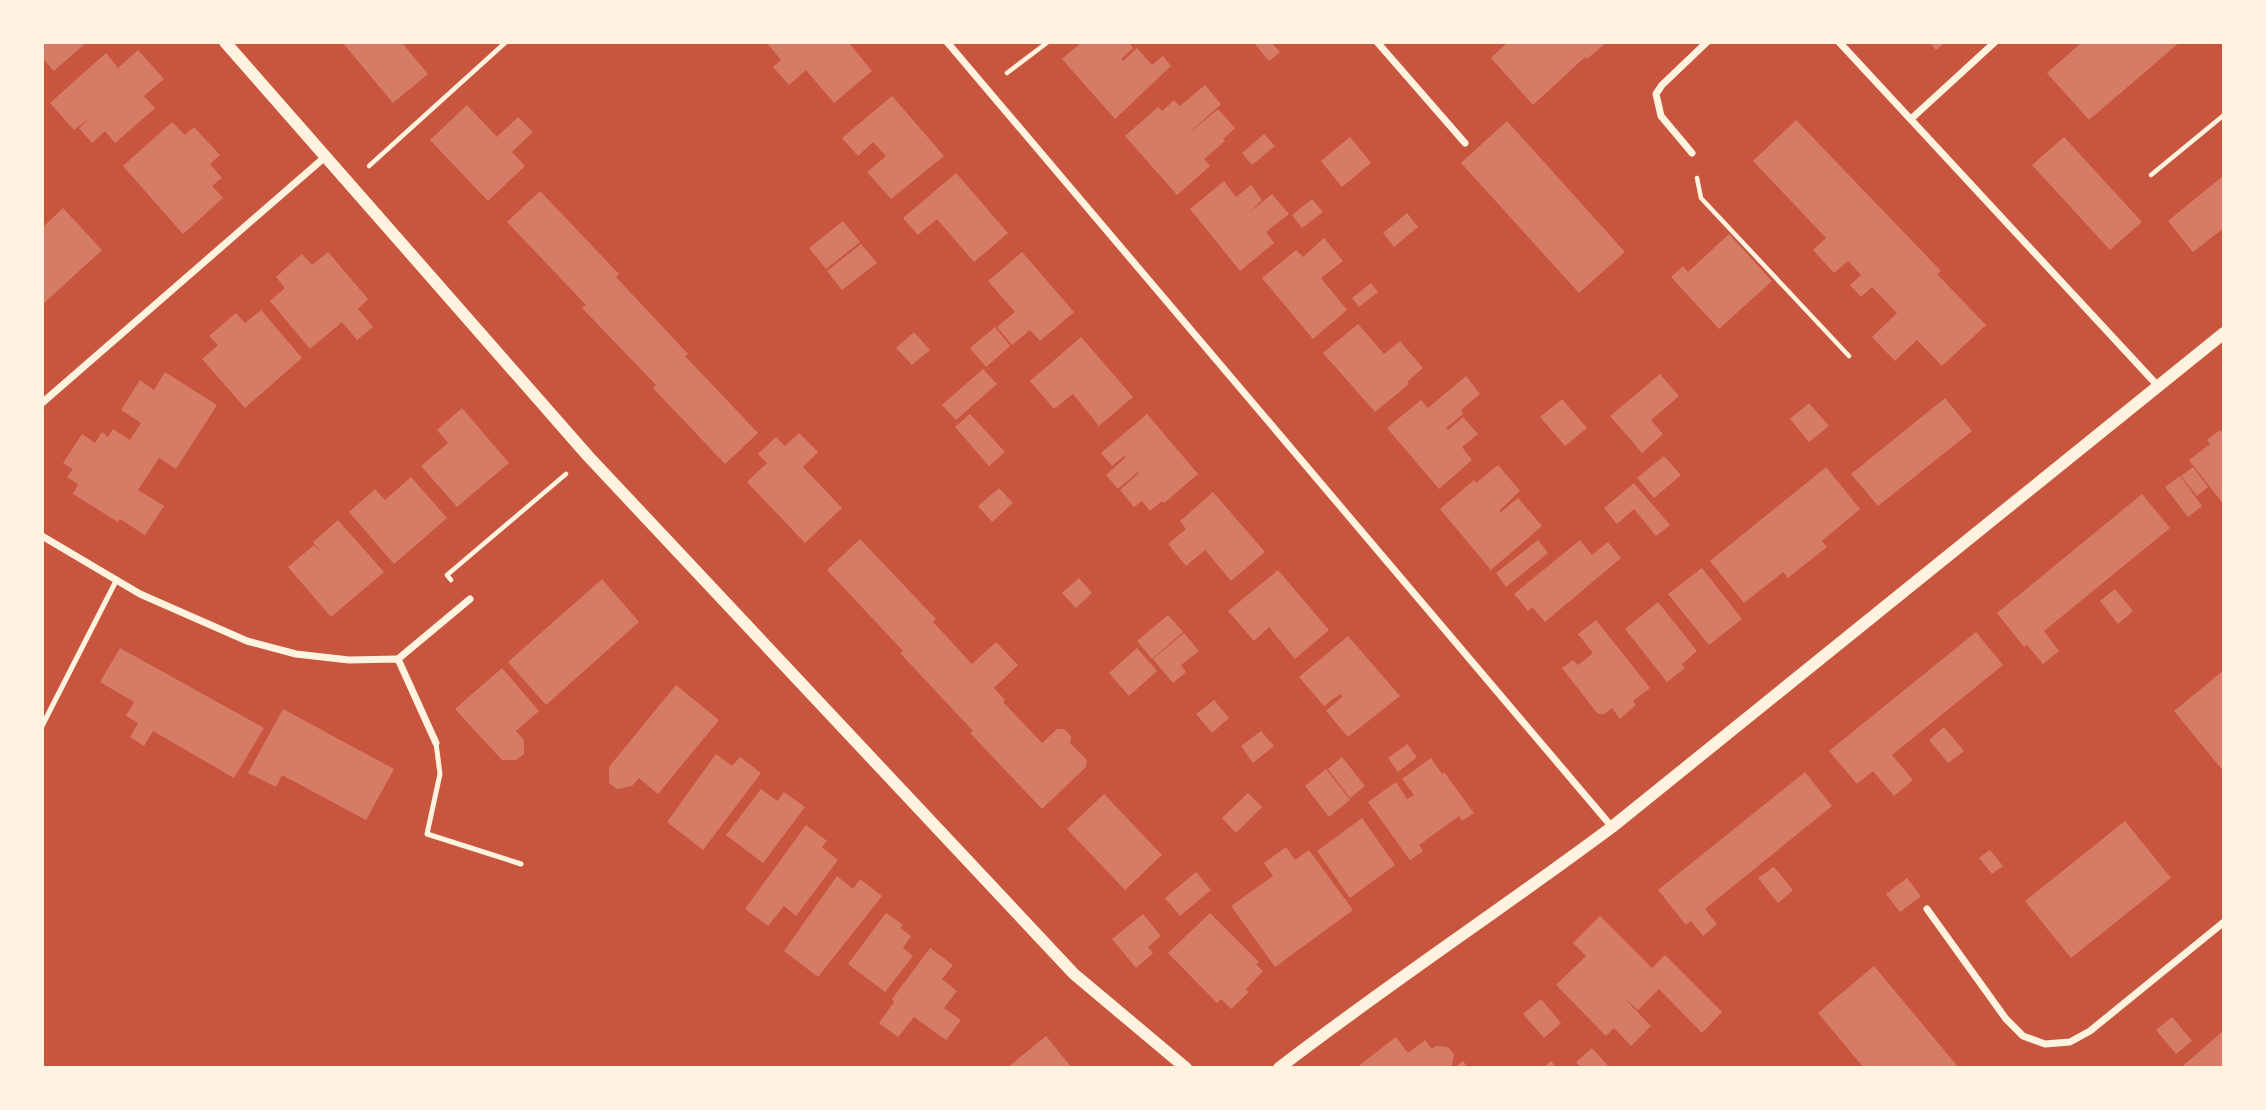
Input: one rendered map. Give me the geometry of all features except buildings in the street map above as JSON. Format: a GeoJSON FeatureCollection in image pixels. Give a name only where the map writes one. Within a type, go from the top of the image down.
{"type":"FeatureCollection","features":[{"type":"Feature","properties":{"kind":"street"},"geometry":{"type":"LineString","coordinates":[[226,42],[589,456],[1073,974],[1186,1068]]}},
{"type":"Feature","properties":{"kind":"street"},"geometry":{"type":"LineString","coordinates":[[947,42],[1612,827]]}},
{"type":"Feature","properties":{"kind":"street"},"geometry":{"type":"LineString","coordinates":[[1377,42],[1465,143]]}},
{"type":"Feature","properties":{"kind":"street"},"geometry":{"type":"LineString","coordinates":[[1692,153],[1661,116],[1656,94],[1707,42]]}},
{"type":"Feature","properties":{"kind":"street"},"geometry":{"type":"LineString","coordinates":[[1839,42],[2158,386]]}},
{"type":"Feature","properties":{"kind":"street"},"geometry":{"type":"LineString","coordinates":[[1911,119],[1995,42]]}},
{"type":"Feature","properties":{"kind":"street"},"geometry":{"type":"LineString","coordinates":[[42,403],[325,157]]}},
{"type":"Feature","properties":{"kind":"street"},"geometry":{"type":"LineString","coordinates":[[1279,1068],[1612,827],[2224,333]]}},
{"type":"Feature","properties":{"kind":"street"},"geometry":{"type":"LineString","coordinates":[[42,536],[117,582],[247,641],[309,656],[349,660],[398,659],[470,599]]}},
{"type":"Feature","properties":{"kind":"street"},"geometry":{"type":"LineString","coordinates":[[398,659],[436,743]]}},
{"type":"Feature","properties":{"kind":"street"},"geometry":{"type":"LineString","coordinates":[[1927,909],[2006,1019],[2023,1036],[2045,1044],[2070,1042],[2090,1031],[2224,922]]}},
{"type":"Feature","properties":{"kind":"lane"},"geometry":{"type":"LineString","coordinates":[[42,726],[117,582]]}},
{"type":"Feature","properties":{"kind":"lane"},"geometry":{"type":"LineString","coordinates":[[436,743],[440,774],[427,834],[521,864]]}},
{"type":"Feature","properties":{"kind":"path"},"geometry":{"type":"LineString","coordinates":[[366,169],[506,42]]}},
{"type":"Feature","properties":{"kind":"path"},"geometry":{"type":"LineString","coordinates":[[987,88],[1048,42]]}},
{"type":"Feature","properties":{"kind":"path"},"geometry":{"type":"LineString","coordinates":[[2151,174],[2224,116]]}},
{"type":"Feature","properties":{"kind":"path"},"geometry":{"type":"LineString","coordinates":[[1701,198],[1849,356]]}},
{"type":"Feature","properties":{"kind":"path"},"geometry":{"type":"LineString","coordinates":[[470,599],[447,575],[589,456]]}}]}
